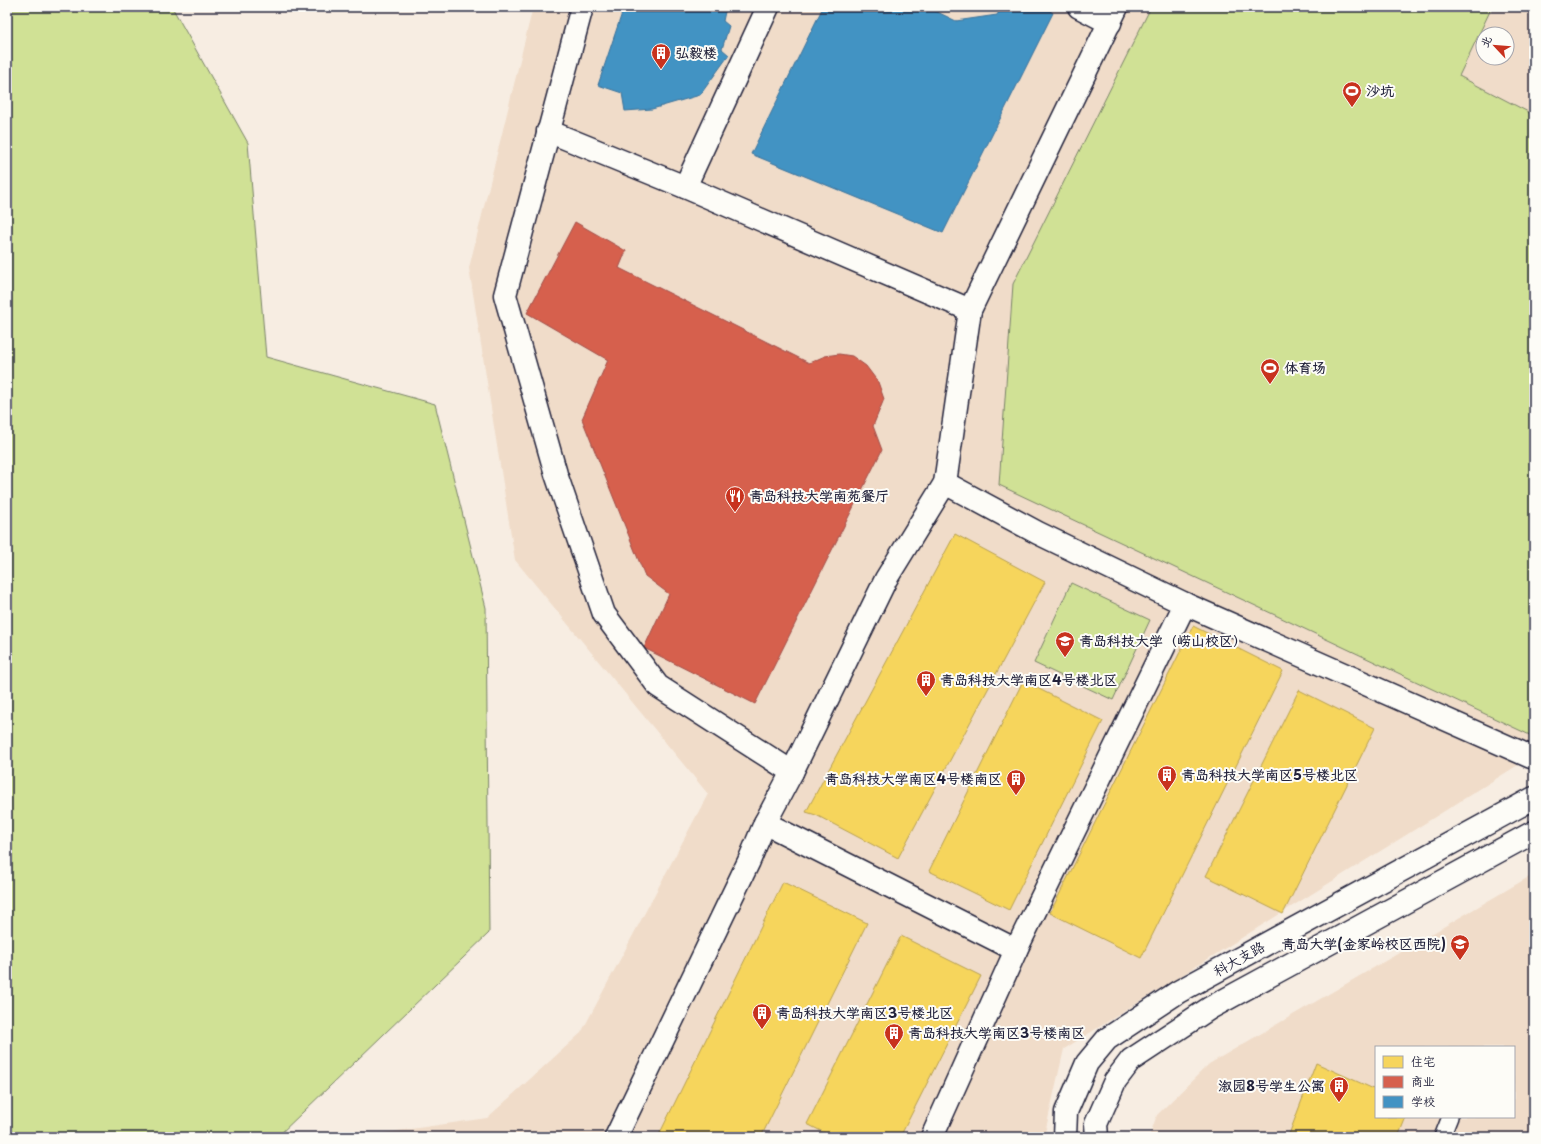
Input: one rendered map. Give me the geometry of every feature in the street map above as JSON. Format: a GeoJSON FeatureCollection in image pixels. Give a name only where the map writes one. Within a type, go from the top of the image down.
{"type":"FeatureCollection","features":[{"type":"Feature","properties":{"kind":"street"},"geometry":{"type":"LineString","coordinates":[[582,7],[505,295],[556,474],[604,614],[658,686],[792,772]]}},
{"type":"Feature","properties":{"kind":"street"},"geometry":{"type":"LineString","coordinates":[[685,186],[768,7]]}},
{"type":"Feature","properties":{"kind":"street"},"geometry":{"type":"LineString","coordinates":[[616,1137],[745,868],[765,823],[792,772],[886,579],[945,483],[970,310],[1113,15],[1079,7]]}},
{"type":"Feature","properties":{"kind":"street"},"geometry":{"type":"LineString","coordinates":[[548,131],[685,186],[970,310]]}},
{"type":"Feature","properties":{"kind":"street"},"geometry":{"type":"LineString","coordinates":[[945,483],[1038,533],[1185,604],[1531,757]]}},
{"type":"Feature","properties":{"kind":"street"},"geometry":{"type":"LineString","coordinates":[[932,1137],[1016,950],[1185,604]]}},
{"type":"Feature","properties":{"kind":"street","name":"科大支路"},"geometry":{"type":"LineString","coordinates":[[1065,1137],[1066,1112],[1087,1063],[1107,1038],[1185,988],[1534,798]]}},
{"type":"Feature","properties":{"kind":"street"},"geometry":{"type":"LineString","coordinates":[[765,823],[1016,950]]}},
{"type":"Feature","properties":{"kind":"street","name":"科大支路"},"geometry":{"type":"LineString","coordinates":[[1097,1137],[1096,1124],[1115,1081],[1131,1060],[1210,1008],[1534,832]]}},
{"type":"Feature","properties":{"kind":"lane"},"geometry":{"type":"LineString","coordinates":[[1442,1137],[1450,1118]]}},
{"type":"Feature","properties":{"kind":"shaded area","name":"青岛科技大学（崂山校区）"},"geometry":{"type":"Polygon","coordinates":[[[533,7],[1534,7],[1534,755],[1064,1049],[1044,1137],[356,1137],[487,1118],[581,1033],[708,794],[515,560],[469,268],[533,7]]]}},
{"type":"Feature","properties":{"kind":"shaded area","name":"青岛大学(金家岭校区西院)"},"geometry":{"type":"Polygon","coordinates":[[[1534,874],[1534,1137],[1149,1137],[1157,1115],[1209,1064],[1534,874]]]}},
{"type":"Feature","properties":{"kind":"green space"},"geometry":{"type":"Polygon","coordinates":[[[7,7],[172,7],[248,143],[266,357],[435,404],[486,608],[489,933],[277,1137],[7,1137],[7,7]]]}},
{"type":"Feature","properties":{"kind":"green space","name":"体育场"},"geometry":{"type":"Polygon","coordinates":[[[1151,7],[1492,7],[1483,26],[1475,26],[1475,43],[1459,76],[1534,115],[1534,737],[999,485],[1013,284],[1151,7]]]}},
{"type":"Feature","properties":{"kind":"green space"},"geometry":{"type":"Polygon","coordinates":[[[1071,583],[1150,620],[1113,700],[1034,663],[1071,583]]]}},
{"type":"Feature","properties":{"kind":"building: 住宅","name":"青岛科技大学南区4号楼北区"},"geometry":{"type":"Polygon","coordinates":[[[955,534],[1045,582],[898,858],[816,815],[806,812],[955,534]]]}},
{"type":"Feature","properties":{"kind":"building: 住宅","name":"青岛科技大学南区5号楼北区"},"geometry":{"type":"Polygon","coordinates":[[[1193,626],[1283,671],[1141,958],[1050,913],[1193,626]]]}},
{"type":"Feature","properties":{"kind":"building: 住宅","name":"青岛科技大学南区4号楼南区"},"geometry":{"type":"Polygon","coordinates":[[[1023,681],[1103,721],[1009,910],[929,871],[1023,681]]]}},
{"type":"Feature","properties":{"kind":"building: 住宅"},"geometry":{"type":"Polygon","coordinates":[[[1299,690],[1375,728],[1283,914],[1206,876],[1299,690]]]}},
{"type":"Feature","properties":{"kind":"building: 住宅","name":"青岛科技大学南区3号楼北区"},"geometry":{"type":"Polygon","coordinates":[[[783,882],[867,923],[761,1137],[658,1137],[783,882]]]}},
{"type":"Feature","properties":{"kind":"building: 住宅","name":"青岛科技大学南区3号楼南区"},"geometry":{"type":"Polygon","coordinates":[[[901,936],[981,976],[900,1137],[833,1137],[807,1124],[901,936]]]}},
{"type":"Feature","properties":{"kind":"building: 住宅","name":"溆园8号学生公寓"},"geometry":{"type":"Polygon","coordinates":[[[1316,1063],[1375,1090],[1375,1118],[1406,1118],[1398,1137],[1288,1137],[1316,1063]]]}},
{"type":"Feature","properties":{"kind":"building: 商业","name":"青岛科技大学南苑餐厅"},"geometry":{"type":"Polygon","coordinates":[[[575,222],[626,251],[619,268],[809,363],[825,356],[839,354],[852,356],[866,366],[878,382],[884,399],[873,426],[882,450],[755,704],[644,648],[669,594],[645,576],[582,419],[608,360],[527,313],[575,222]]]}},
{"type":"Feature","properties":{"kind":"building: 学校","name":"弘毅楼"},"geometry":{"type":"Polygon","coordinates":[[[624,7],[726,7],[723,21],[729,26],[722,49],[729,55],[700,95],[652,109],[625,111],[622,93],[598,85],[624,7]]]}},
{"type":"Feature","properties":{"kind":"building: 学校"},"geometry":{"type":"Polygon","coordinates":[[[823,7],[927,7],[956,21],[997,15],[1002,7],[1044,7],[1053,13],[943,233],[751,154],[823,7]]]}},
{"type":"Feature","properties":{"kind":"place","name":"弘毅楼"},"geometry":{"type":"Point","coordinates":[661,70]}},
{"type":"Feature","properties":{"kind":"place","name":"沙坑"},"geometry":{"type":"Point","coordinates":[1352,108]}},
{"type":"Feature","properties":{"kind":"place","name":"体育场"},"geometry":{"type":"Point","coordinates":[1270,385]}},
{"type":"Feature","properties":{"kind":"place","name":"青岛科技大学南苑餐厅"},"geometry":{"type":"Point","coordinates":[735,513]}},
{"type":"Feature","properties":{"kind":"place","name":"青岛科技大学（崂山校区）"},"geometry":{"type":"Point","coordinates":[1065,658]}},
{"type":"Feature","properties":{"kind":"place","name":"青岛科技大学南区4号楼北区"},"geometry":{"type":"Point","coordinates":[926,697]}},
{"type":"Feature","properties":{"kind":"place","name":"青岛科技大学南区5号楼北区"},"geometry":{"type":"Point","coordinates":[1167,792]}},
{"type":"Feature","properties":{"kind":"place","name":"青岛科技大学南区4号楼南区"},"geometry":{"type":"Point","coordinates":[1016,796]}},
{"type":"Feature","properties":{"kind":"place","name":"青岛大学(金家岭校区西院)"},"geometry":{"type":"Point","coordinates":[1460,961]}},
{"type":"Feature","properties":{"kind":"place","name":"青岛科技大学南区3号楼北区"},"geometry":{"type":"Point","coordinates":[762,1030]}},
{"type":"Feature","properties":{"kind":"place","name":"青岛科技大学南区3号楼南区"},"geometry":{"type":"Point","coordinates":[894,1050]}},
{"type":"Feature","properties":{"kind":"place","name":"溆园8号学生公寓"},"geometry":{"type":"Point","coordinates":[1339,1103]}}]}
